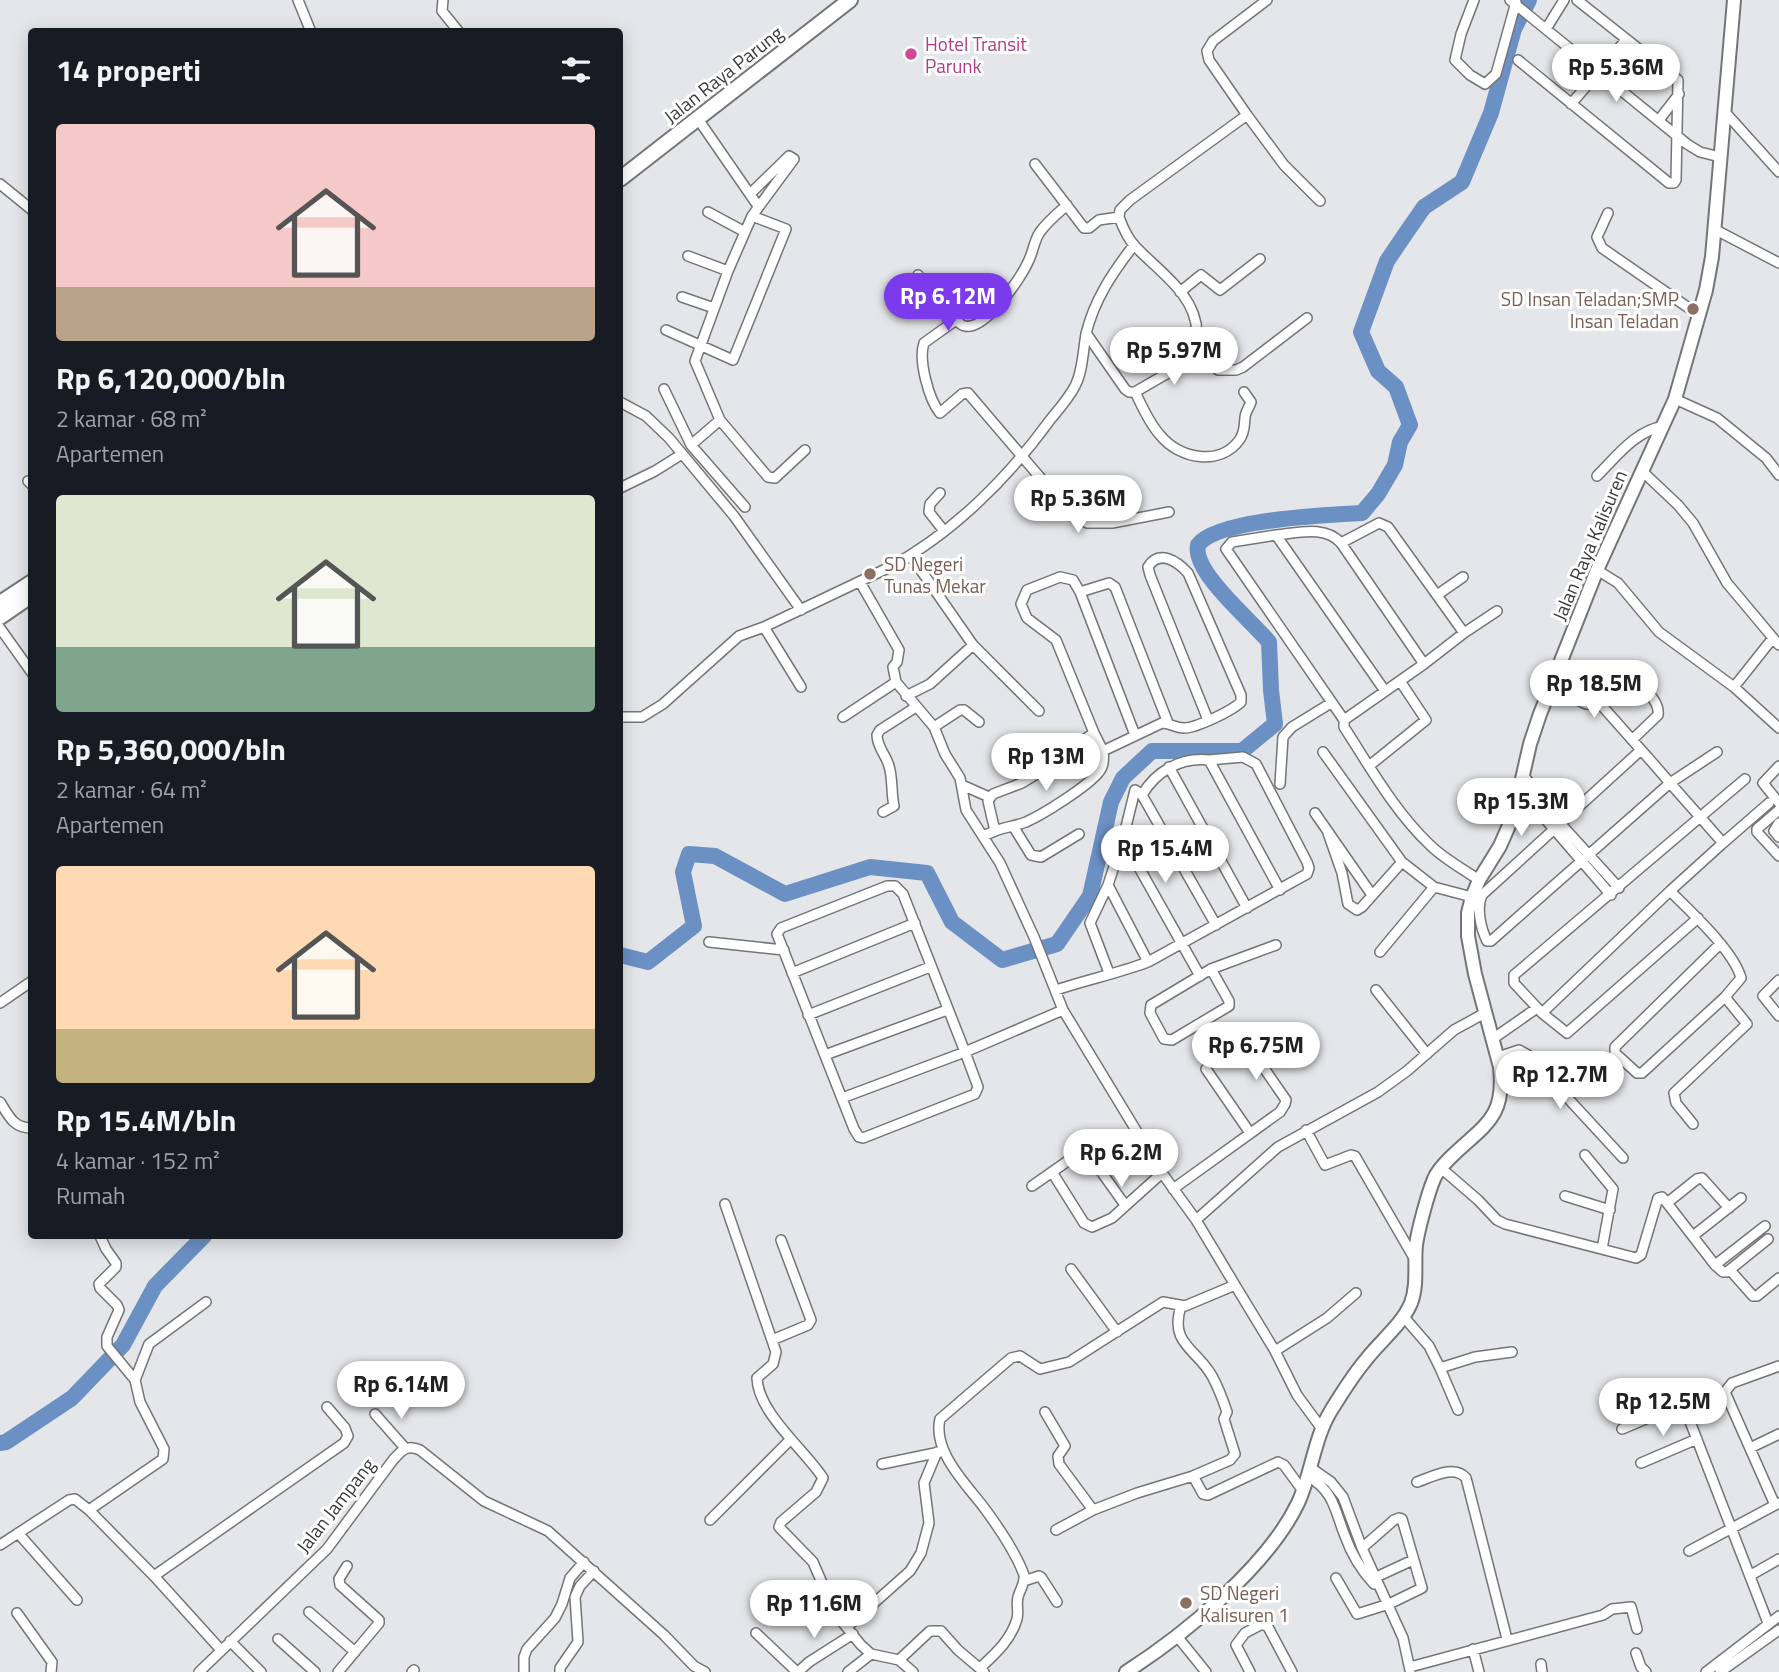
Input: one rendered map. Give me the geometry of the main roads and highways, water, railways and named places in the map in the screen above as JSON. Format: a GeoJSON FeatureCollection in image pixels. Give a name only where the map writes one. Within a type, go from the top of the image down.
{"type":"FeatureCollection","features":[{"type":"Feature","properties":{"kind":"highway","name":"Jalan Raya Parung"},"geometry":{"type":"LineString","coordinates":[[623,177],[842,2]]}},
{"type":"Feature","properties":{"kind":"highway","name":"Jalan Raya Parung"},"geometry":{"type":"LineString","coordinates":[[623,171],[842,2]]}},
{"type":"Feature","properties":{"kind":"highway"},"geometry":{"type":"LineString","coordinates":[[0,603],[28,585]]}},
{"type":"Feature","properties":{"kind":"highway"},"geometry":{"type":"LineString","coordinates":[[0,617],[28,598]]}},
{"type":"Feature","properties":{"kind":"main road","name":"Jalan Raya Kalisuren"},"geometry":{"type":"LineString","coordinates":[[1126,1672],[1176,1635],[1219,1598],[1274,1541],[1303,1491],[1322,1429],[1332,1409],[1363,1362],[1411,1303],[1419,1231],[1434,1178],[1441,1168],[1490,1122],[1500,1100],[1498,1058],[1468,936],[1468,913],[1479,880],[1500,846],[1521,791],[1530,744],[1597,570],[1675,399],[1708,279],[1734,0]]}},
{"type":"Feature","properties":{"kind":"waterway"},"geometry":{"type":"LineString","coordinates":[[623,956],[648,962],[694,926],[683,872],[689,854],[715,856],[785,894],[870,867],[927,873],[952,922],[1002,960],[1057,944],[1090,896],[1111,802],[1123,778],[1152,751],[1242,751],[1275,724],[1269,642],[1213,582],[1199,556],[1198,545],[1209,536],[1249,524],[1362,513],[1378,494],[1395,465],[1400,442],[1410,425],[1396,387],[1378,371],[1361,332],[1387,261],[1424,207],[1462,182],[1491,113],[1514,29],[1529,0]]}},
{"type":"Feature","properties":{"kind":"waterway"},"geometry":{"type":"LineString","coordinates":[[0,1443],[6,1442],[72,1398],[123,1345],[155,1286],[201,1239]]}},
{"type":"Feature","properties":{"kind":"place","name":"Hotel Transit Parunk"},"geometry":{"type":"Point","coordinates":[911,54]}},
{"type":"Feature","properties":{"kind":"place","name":"SD Insan Teladan;SMP Insan Teladan"},"geometry":{"type":"Point","coordinates":[1693,309]}},
{"type":"Feature","properties":{"kind":"place","name":"SD Negeri Tunas Mekar"},"geometry":{"type":"Point","coordinates":[870,574]}},
{"type":"Feature","properties":{"kind":"place","name":"SD Negeri Kalisuren 1"},"geometry":{"type":"Point","coordinates":[1186,1603]}}]}
